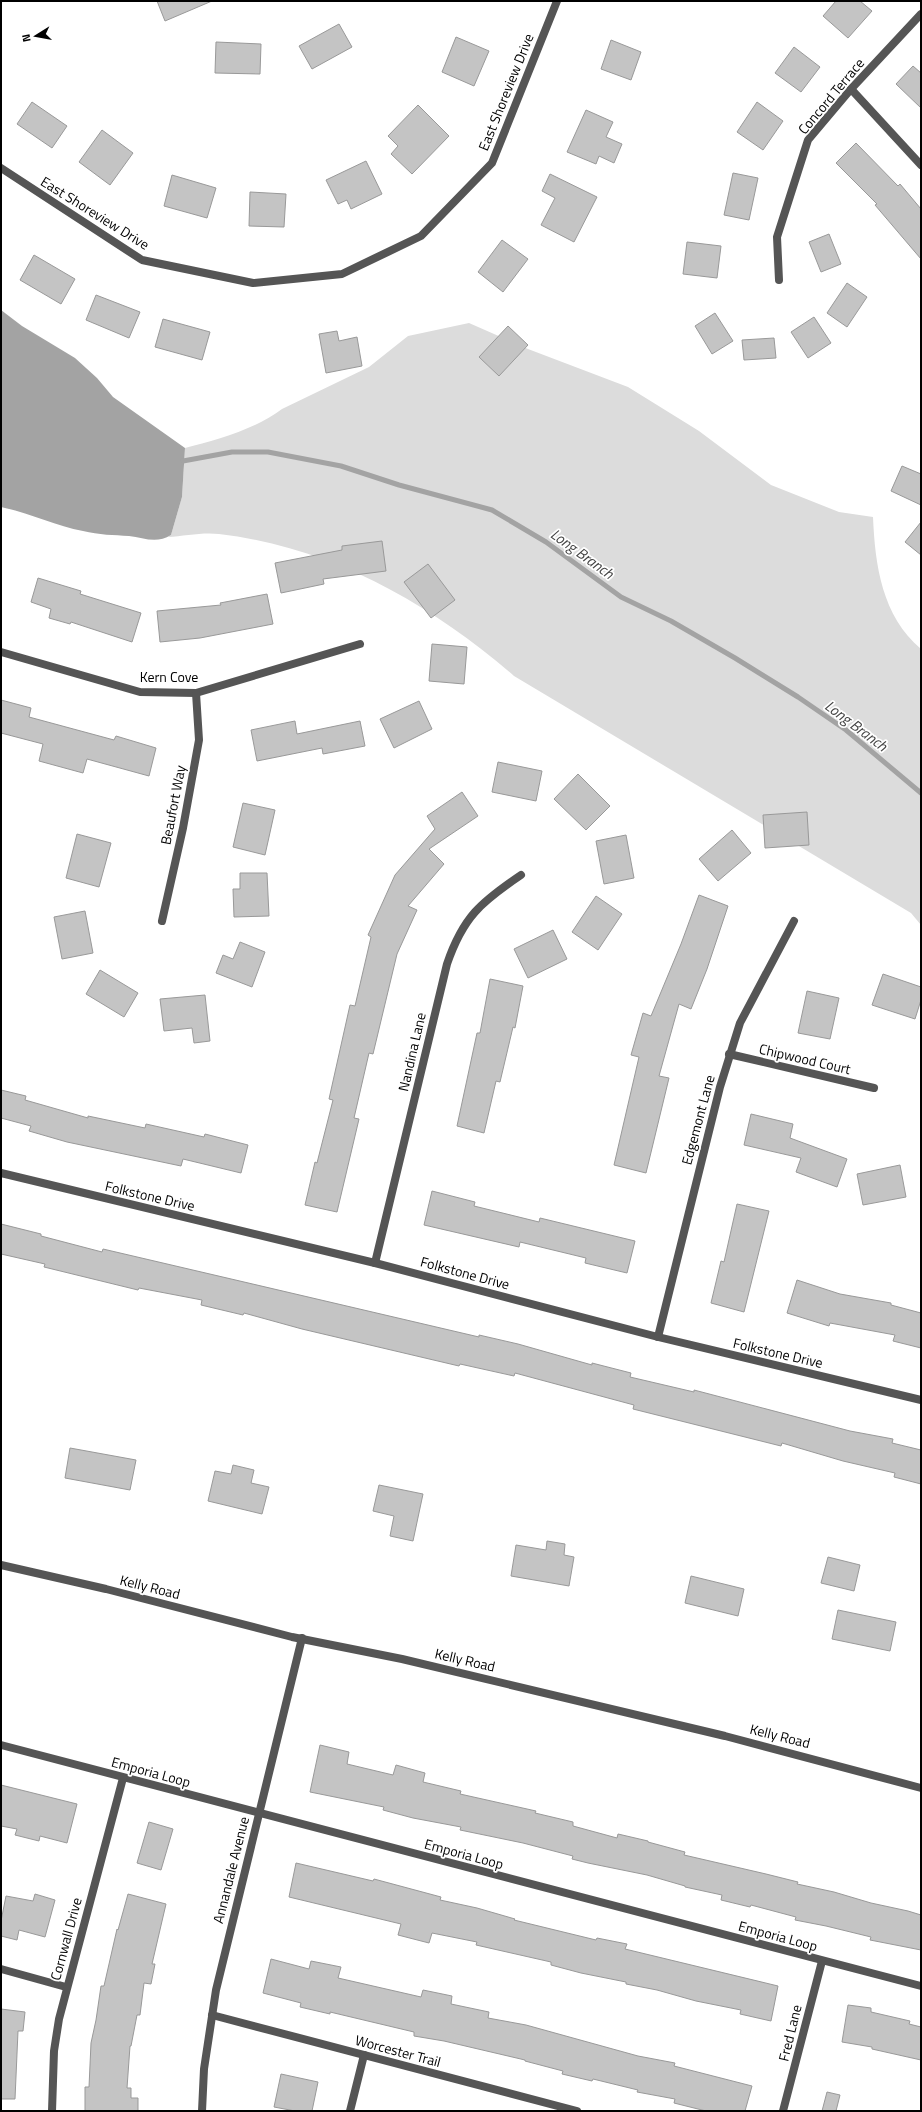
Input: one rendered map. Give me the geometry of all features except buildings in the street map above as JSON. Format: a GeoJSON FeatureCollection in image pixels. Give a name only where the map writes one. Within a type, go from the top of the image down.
{"type":"FeatureCollection","features":[{"type":"Feature","properties":{"kind":"street","name":"East Shoreview Drive"},"geometry":{"type":"LineString","coordinates":[[1,168],[142,260],[254,283],[342,274],[421,236],[492,163],[557,1]]}},
{"type":"Feature","properties":{"kind":"street","name":"Concord Terrace"},"geometry":{"type":"LineString","coordinates":[[779,280],[777,237],[808,140],[851,89],[921,14]]}},
{"type":"Feature","properties":{"kind":"street"},"geometry":{"type":"LineString","coordinates":[[851,89],[921,165]]}},
{"type":"Feature","properties":{"kind":"street","name":"Kern Cove"},"geometry":{"type":"LineString","coordinates":[[1,652],[140,692],[196,693],[360,644]]}},
{"type":"Feature","properties":{"kind":"street","name":"Beaufort Way"},"geometry":{"type":"LineString","coordinates":[[162,921],[183,828],[199,740],[196,693]]}},
{"type":"Feature","properties":{"kind":"street","name":"Nandina Lane"},"geometry":{"type":"LineString","coordinates":[[375,1263],[452,947],[459,933],[488,897],[521,875]]}},
{"type":"Feature","properties":{"kind":"street","name":"Edgemont Lane"},"geometry":{"type":"LineString","coordinates":[[658,1337],[672,1272],[729,1054],[740,1023],[794,921]]}},
{"type":"Feature","properties":{"kind":"street","name":"Chipwood Court"},"geometry":{"type":"LineString","coordinates":[[729,1054],[874,1088]]}},
{"type":"Feature","properties":{"kind":"street","name":"Folkstone Drive"},"geometry":{"type":"LineString","coordinates":[[1,1173],[375,1263],[658,1337],[921,1400]]}},
{"type":"Feature","properties":{"kind":"street","name":"Kelly Road"},"geometry":{"type":"LineString","coordinates":[[1,1565],[302,1638],[402,1659],[788,1751],[921,1788]]}},
{"type":"Feature","properties":{"kind":"street","name":"Annandale Avenue"},"geometry":{"type":"LineString","coordinates":[[202,2111],[204,2069],[212,2015],[225,1948],[302,1638]]}},
{"type":"Feature","properties":{"kind":"street","name":"Emporia Loop"},"geometry":{"type":"LineString","coordinates":[[1,1745],[921,1986]]}},
{"type":"Feature","properties":{"kind":"street","name":"Cornwall Drive"},"geometry":{"type":"LineString","coordinates":[[52,2111],[54,2051],[66,1987],[123,1778]]}},
{"type":"Feature","properties":{"kind":"street","name":"Fred Lane"},"geometry":{"type":"LineString","coordinates":[[783,2111],[822,1961]]}},
{"type":"Feature","properties":{"kind":"street"},"geometry":{"type":"LineString","coordinates":[[1,1969],[66,1987]]}},
{"type":"Feature","properties":{"kind":"street","name":"Worcester Trail"},"geometry":{"type":"LineString","coordinates":[[212,2015],[577,2111]]}},
{"type":"Feature","properties":{"kind":"street"},"geometry":{"type":"LineString","coordinates":[[350,2111],[364,2055]]}},
{"type":"Feature","properties":{"kind":"shaded area"},"geometry":{"type":"Polygon","coordinates":[[[1,310],[22,326],[75,358],[97,378],[113,397],[185,448],[182,497],[171,535],[166,538],[156,540],[129,536],[106,535],[73,529],[1,507],[1,310]]]}},
{"type":"Feature","properties":{"kind":"shaded area"},"geometry":{"type":"Polygon","coordinates":[[[469,323],[528,349],[628,387],[699,431],[771,485],[839,512],[873,517],[876,553],[883,589],[897,621],[908,636],[921,649],[921,925],[911,913],[514,676],[449,625],[414,603],[377,583],[340,566],[301,552],[260,541],[219,534],[168,537],[171,535],[182,497],[185,448],[235,433],[272,416],[282,409],[369,367],[408,336],[469,323]]]}},
{"type":"Feature","properties":{"kind":"waterway","name":"Long Branch"},"geometry":{"type":"LineString","coordinates":[[183,461],[232,452],[268,452],[341,466],[399,485],[492,510],[546,542],[621,597],[671,621],[798,697],[846,730],[921,793]]}}]}
